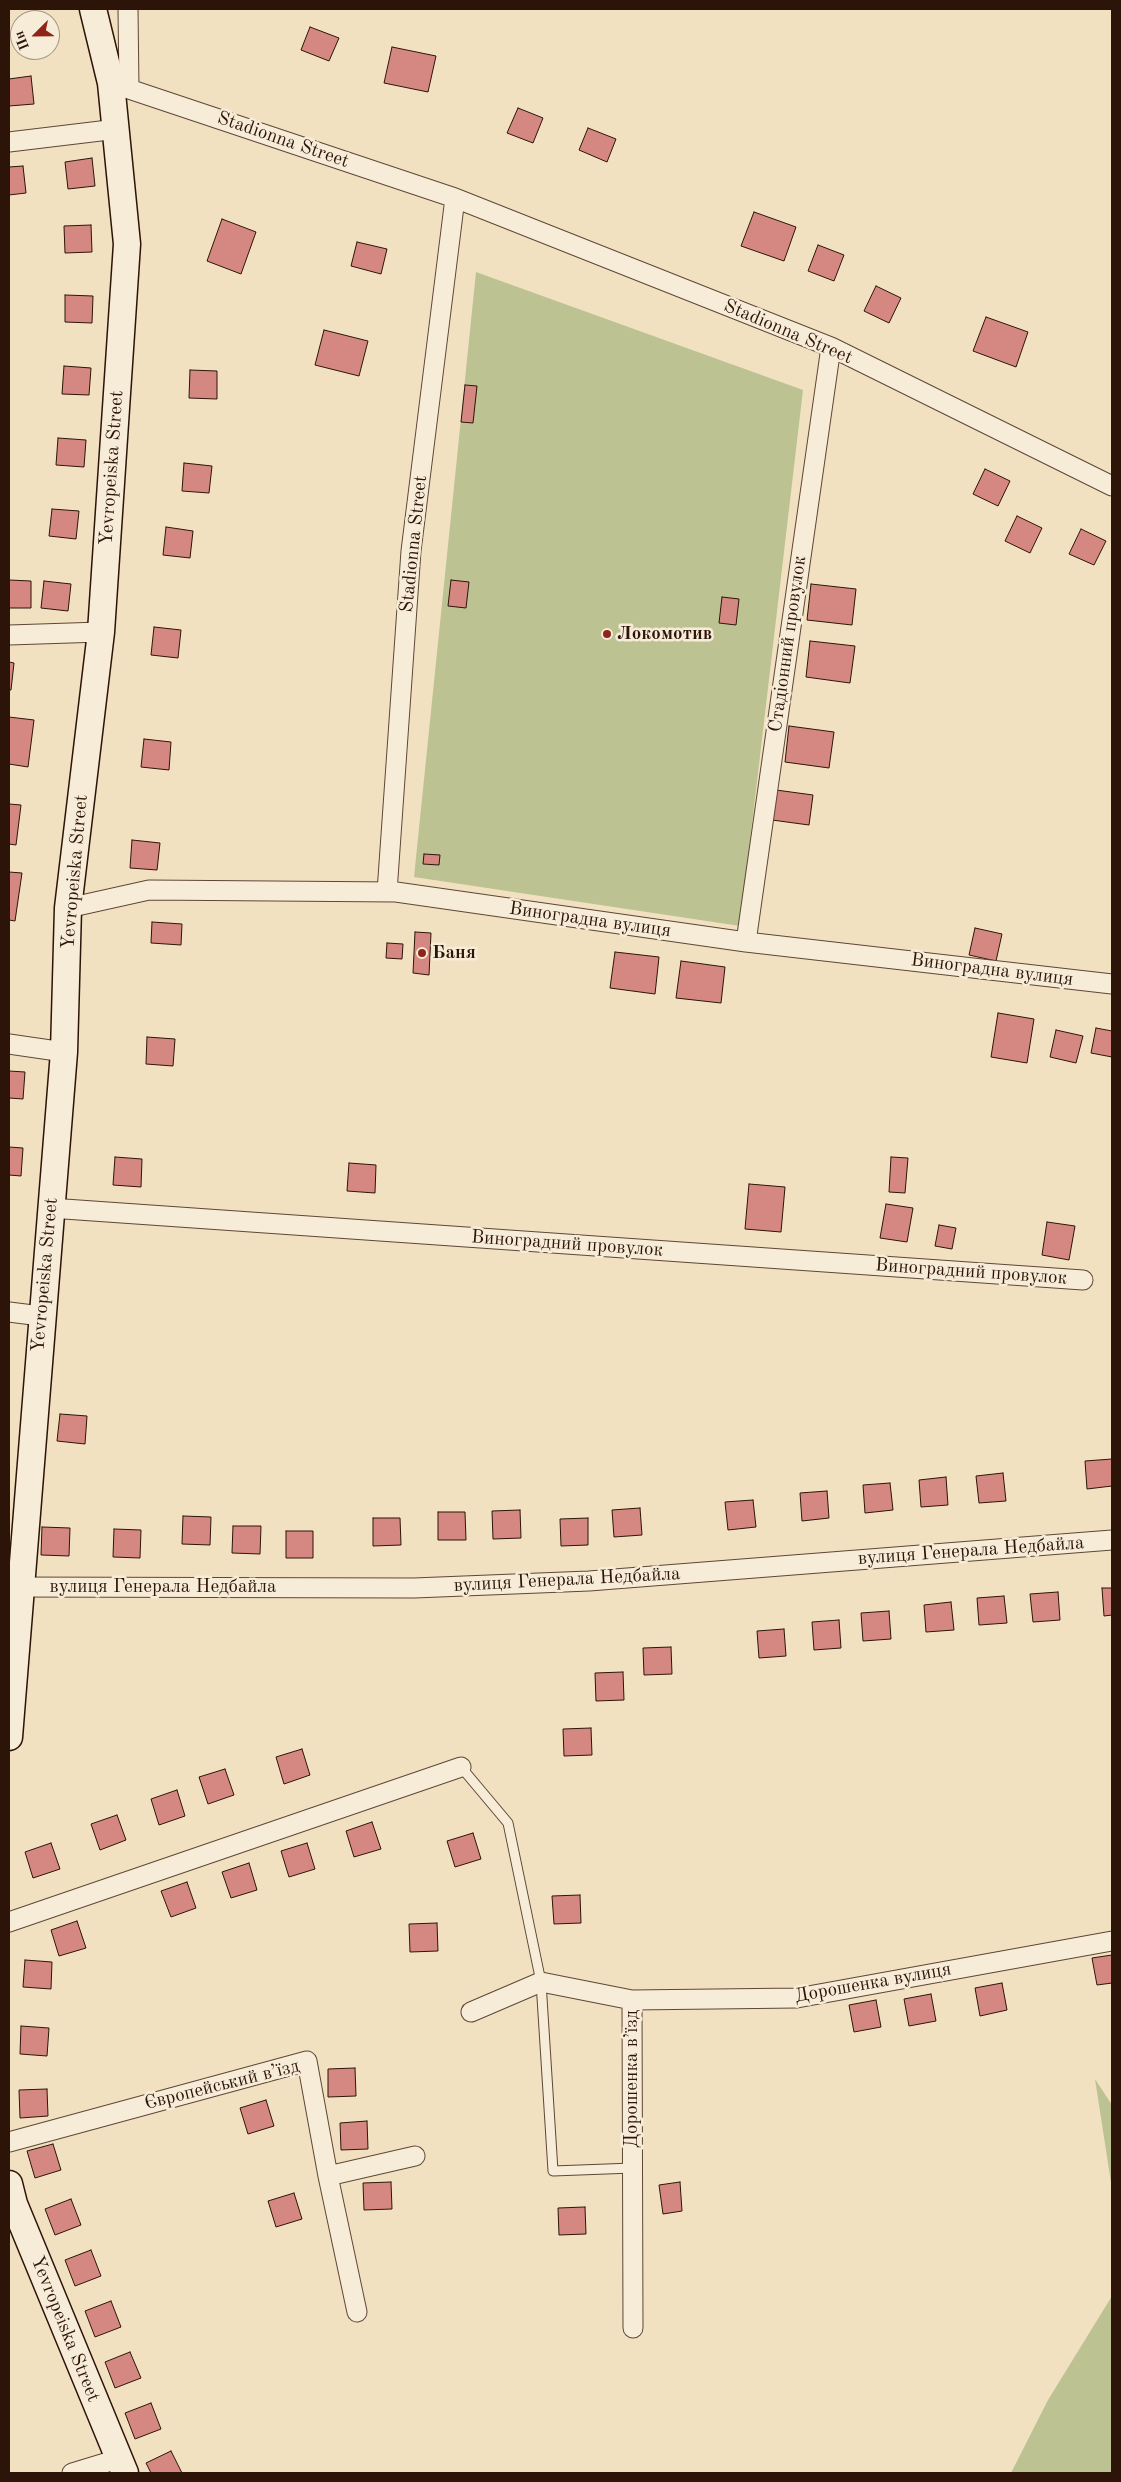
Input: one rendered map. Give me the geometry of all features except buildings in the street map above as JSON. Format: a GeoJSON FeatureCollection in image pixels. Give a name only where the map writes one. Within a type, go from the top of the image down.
{"type":"FeatureCollection","features":[{"type":"Feature","properties":{"kind":"street","name":"Yevropeiska Street"},"geometry":{"type":"LineString","coordinates":[[9,1737],[15,1587],[64,1052],[68,908],[101,632],[127,244],[116,128],[120,86],[93,9]]}},
{"type":"Feature","properties":{"kind":"street"},"geometry":{"type":"LineString","coordinates":[[120,86],[128,9]]}},
{"type":"Feature","properties":{"kind":"street","name":"Stadionna Street"},"geometry":{"type":"LineString","coordinates":[[120,86],[455,198],[831,347],[1112,486]]}},
{"type":"Feature","properties":{"kind":"street"},"geometry":{"type":"LineString","coordinates":[[9,142],[116,128]]}},
{"type":"Feature","properties":{"kind":"street","name":"Stadionna Street"},"geometry":{"type":"LineString","coordinates":[[388,892],[411,551],[455,198]]}},
{"type":"Feature","properties":{"kind":"street","name":"Стадіонний провулок"},"geometry":{"type":"LineString","coordinates":[[746,942],[831,347]]}},
{"type":"Feature","properties":{"kind":"street"},"geometry":{"type":"LineString","coordinates":[[9,635],[101,632]]}},
{"type":"Feature","properties":{"kind":"street","name":"Виноградна вулиця"},"geometry":{"type":"LineString","coordinates":[[68,908],[149,890],[388,892],[746,942],[1112,984]]}},
{"type":"Feature","properties":{"kind":"street"},"geometry":{"type":"LineString","coordinates":[[9,1044],[64,1052]]}},
{"type":"Feature","properties":{"kind":"street","name":"Виноградний провулок"},"geometry":{"type":"LineString","coordinates":[[50,1208],[1083,1280]]}},
{"type":"Feature","properties":{"kind":"street"},"geometry":{"type":"LineString","coordinates":[[9,1312],[41,1316]]}},
{"type":"Feature","properties":{"kind":"street","name":"вулиця Генерала Недбайла"},"geometry":{"type":"LineString","coordinates":[[15,1587],[414,1588],[570,1582],[1112,1540]]}},
{"type":"Feature","properties":{"kind":"street"},"geometry":{"type":"LineString","coordinates":[[9,1922],[461,1766]]}},
{"type":"Feature","properties":{"kind":"street","name":"Дорошенка вулиця"},"geometry":{"type":"LineString","coordinates":[[632,2000],[797,1998],[1112,1941]]}},
{"type":"Feature","properties":{"kind":"street"},"geometry":{"type":"LineString","coordinates":[[470,2012],[541,1982]]}},
{"type":"Feature","properties":{"kind":"street","name":"Дорошенка в’їзд"},"geometry":{"type":"LineString","coordinates":[[541,1982],[632,2000],[633,2328]]}},
{"type":"Feature","properties":{"kind":"street","name":"Європейський в’їзд"},"geometry":{"type":"LineString","coordinates":[[9,2142],[307,2061],[328,2176],[357,2312]]}},
{"type":"Feature","properties":{"kind":"street"},"geometry":{"type":"LineString","coordinates":[[328,2176],[415,2156]]}},
{"type":"Feature","properties":{"kind":"street","name":"Yevropeiska Street"},"geometry":{"type":"LineString","coordinates":[[11,2198],[122,2466]]}},
{"type":"Feature","properties":{"kind":"street"},"geometry":{"type":"LineString","coordinates":[[72,2473],[122,2466]]}},
{"type":"Feature","properties":{"kind":"lane"},"geometry":{"type":"LineString","coordinates":[[461,1766],[508,1823],[541,1982],[553,2171],[632,2168]]}},
{"type":"Feature","properties":{"kind":"green space","name":"Локомотив"},"geometry":{"type":"Polygon","coordinates":[[[476,272],[803,390],[740,926],[414,877],[476,272]]]}},
{"type":"Feature","properties":{"kind":"green space"},"geometry":{"type":"Polygon","coordinates":[[[1095,2079],[1112,2105],[1112,2189],[1095,2079]]]}},
{"type":"Feature","properties":{"kind":"green space"},"geometry":{"type":"Polygon","coordinates":[[[1112,2296],[1112,2473],[1011,2473],[1048,2400],[1112,2296]]]}},
{"type":"Feature","properties":{"kind":"place","name":"Локомотив"},"geometry":{"type":"Point","coordinates":[607,634]}},
{"type":"Feature","properties":{"kind":"place","name":"Баня"},"geometry":{"type":"Point","coordinates":[422,953]}}]}
